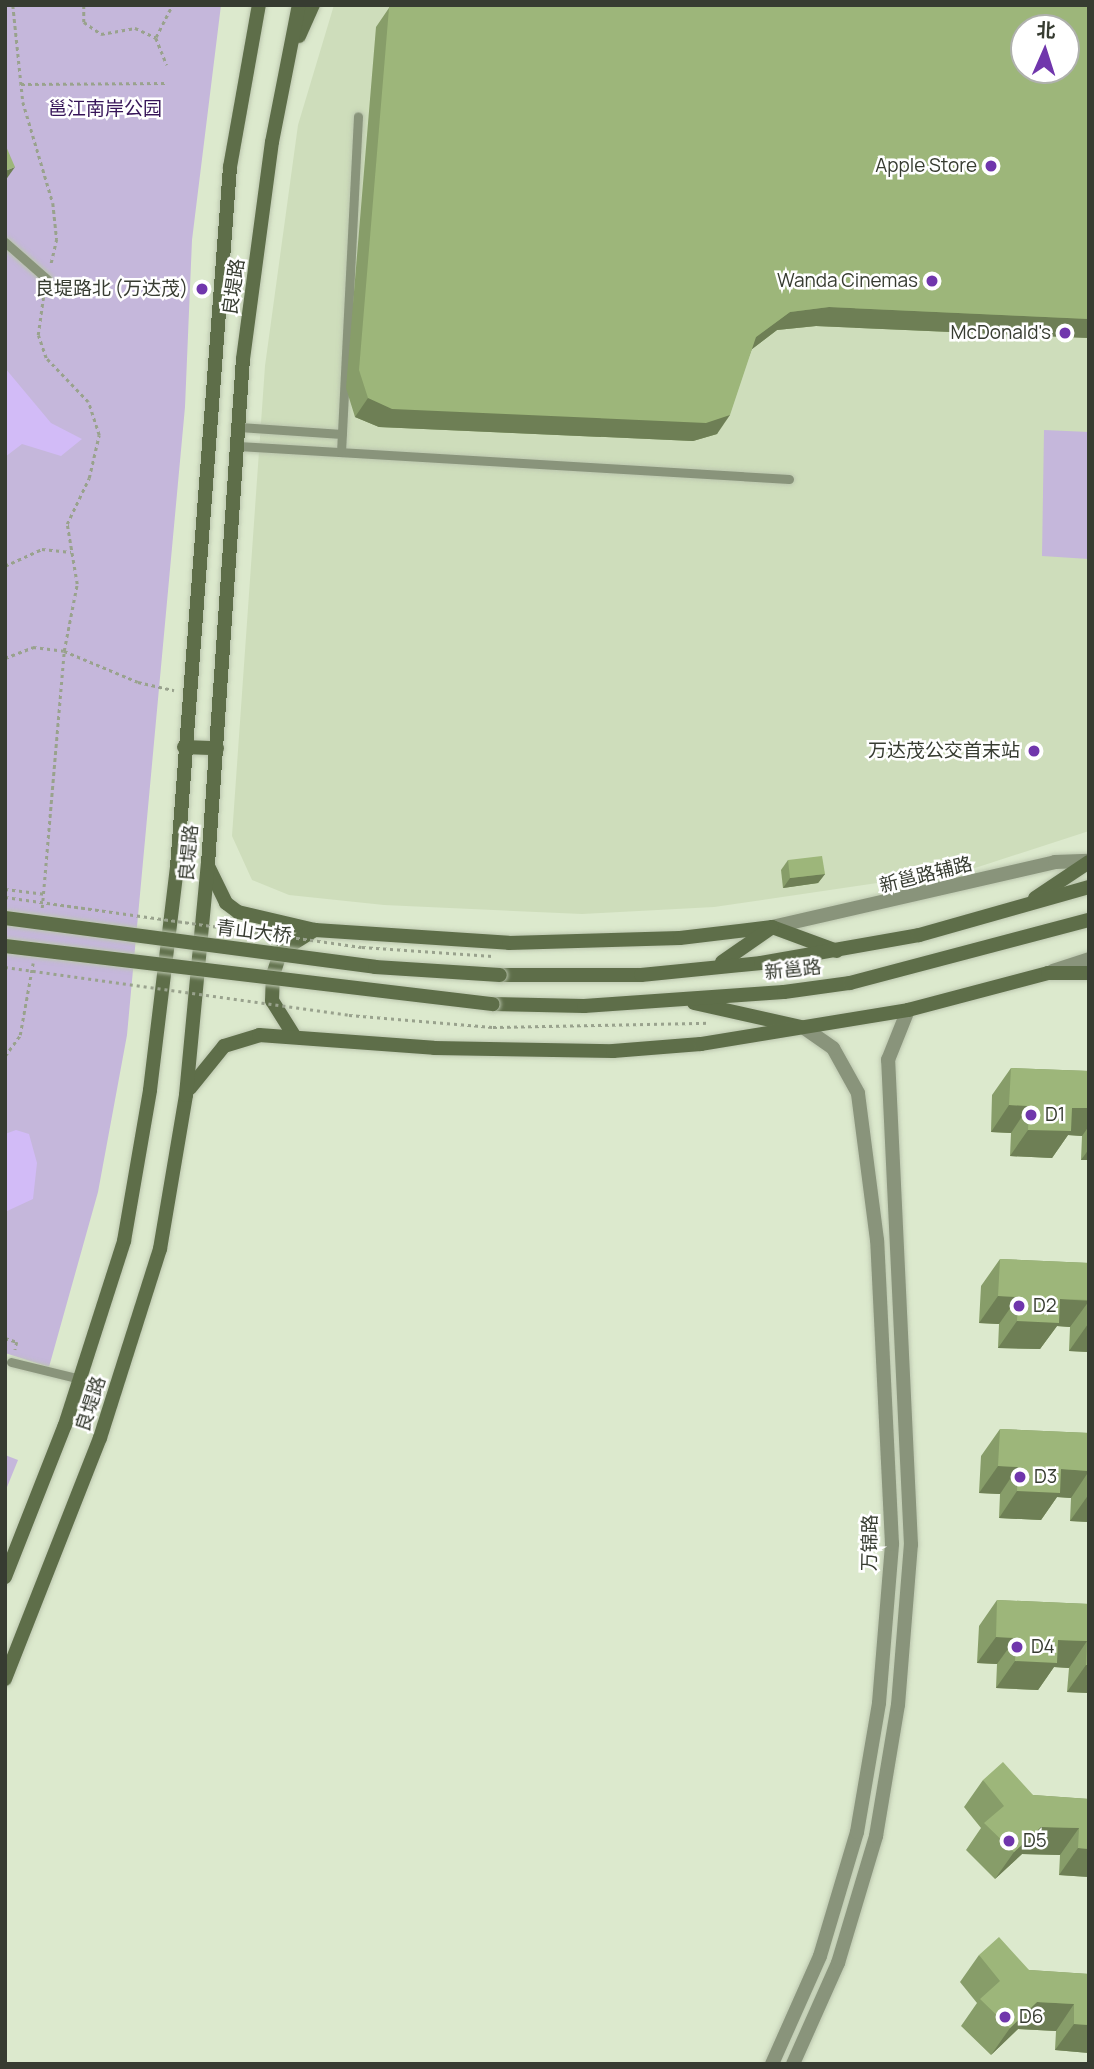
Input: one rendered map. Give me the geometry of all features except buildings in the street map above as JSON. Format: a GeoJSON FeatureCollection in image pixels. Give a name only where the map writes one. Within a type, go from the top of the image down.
{"type":"FeatureCollection","features":[{"type":"Feature","properties":{"kind":"main road","name":"良堤路"},"geometry":{"type":"LineString","coordinates":[[5,1577],[80,1379],[124,1241],[150,1090],[184,747],[230,167],[259,5]]}},
{"type":"Feature","properties":{"kind":"main road","name":"良堤路"},"geometry":{"type":"LineString","coordinates":[[5,1679],[100,1438],[160,1249],[186,1095],[208,864],[239,427],[251,304],[299,5]]}},
{"type":"Feature","properties":{"kind":"main road"},"geometry":{"type":"LineString","coordinates":[[289,57],[313,5]]}},
{"type":"Feature","properties":{"kind":"main road"},"geometry":{"type":"LineString","coordinates":[[184,747],[217,748]]}},
{"type":"Feature","properties":{"kind":"main road"},"geometry":{"type":"LineString","coordinates":[[1024,905],[1089,862]]}},
{"type":"Feature","properties":{"kind":"main road"},"geometry":{"type":"LineString","coordinates":[[208,864],[226,904],[238,912],[315,930],[509,943],[680,938],[772,927],[837,951]]}},
{"type":"Feature","properties":{"kind":"main road","name":"新邕路"},"geometry":{"type":"LineString","coordinates":[[500,975],[709,968],[837,951],[1089,887]]}},
{"type":"Feature","properties":{"kind":"main road","name":"青山大桥"},"geometry":{"type":"LineString","coordinates":[[5,918],[362,965],[500,975]]}},
{"type":"Feature","properties":{"kind":"main road","name":"新邕路"},"geometry":{"type":"LineString","coordinates":[[5,946],[493,1004],[676,1000],[850,983],[1089,920]]}},
{"type":"Feature","properties":{"kind":"main road"},"geometry":{"type":"LineString","coordinates":[[709,968],[736,956],[772,927]]}},
{"type":"Feature","properties":{"kind":"main road"},"geometry":{"type":"LineString","coordinates":[[293,1034],[272,1001],[273,975],[281,951],[315,930]]}},
{"type":"Feature","properties":{"kind":"main road"},"geometry":{"type":"LineString","coordinates":[[186,1095],[201,1067],[224,1046],[293,1034],[434,1048],[613,1051],[804,1028],[908,1010],[1048,973],[1089,973]]}},
{"type":"Feature","properties":{"kind":"main road"},"geometry":{"type":"LineString","coordinates":[[676,1000],[804,1028]]}},
{"type":"Feature","properties":{"kind":"street","name":"新邕路辅路"},"geometry":{"type":"LineString","coordinates":[[772,927],[1055,862],[1089,862]]}},
{"type":"Feature","properties":{"kind":"street"},"geometry":{"type":"LineString","coordinates":[[1048,973],[1089,959]]}},
{"type":"Feature","properties":{"kind":"street","name":"万锦路"},"geometry":{"type":"LineString","coordinates":[[793,2064],[838,1963],[872,1849],[898,1705],[911,1545],[888,1060],[908,1010]]}},
{"type":"Feature","properties":{"kind":"street","name":"万锦路"},"geometry":{"type":"LineString","coordinates":[[772,2064],[820,1956],[857,1832],[878,1703],[892,1544],[877,1240],[858,1093],[833,1048],[804,1028]]}},
{"type":"Feature","properties":{"kind":"lane"},"geometry":{"type":"LineString","coordinates":[[341,452],[358,116]]}},
{"type":"Feature","properties":{"kind":"lane"},"geometry":{"type":"LineString","coordinates":[[5,242],[47,279]]}},
{"type":"Feature","properties":{"kind":"lane"},"geometry":{"type":"LineString","coordinates":[[239,427],[342,434]]}},
{"type":"Feature","properties":{"kind":"lane"},"geometry":{"type":"LineString","coordinates":[[238,446],[789,479]]}},
{"type":"Feature","properties":{"kind":"lane"},"geometry":{"type":"LineString","coordinates":[[11,1362],[80,1379]]}},
{"type":"Feature","properties":{"kind":"path"},"geometry":{"type":"LineString","coordinates":[[13,5],[21,84],[53,203],[57,239],[38,335],[61,379],[88,402],[99,436],[89,478],[67,524],[77,584],[64,651],[40,920]]}},
{"type":"Feature","properties":{"kind":"path"},"geometry":{"type":"LineString","coordinates":[[84,5],[84,22],[101,34],[135,28],[156,38],[167,65]]}},
{"type":"Feature","properties":{"kind":"path"},"geometry":{"type":"LineString","coordinates":[[156,38],[172,5]]}},
{"type":"Feature","properties":{"kind":"path"},"geometry":{"type":"LineString","coordinates":[[21,84],[167,83]]}},
{"type":"Feature","properties":{"kind":"path"},"geometry":{"type":"LineString","coordinates":[[61,379],[66,376]]}},
{"type":"Feature","properties":{"kind":"path"},"geometry":{"type":"LineString","coordinates":[[5,566],[42,549],[71,552]]}},
{"type":"Feature","properties":{"kind":"path"},"geometry":{"type":"LineString","coordinates":[[5,658],[33,647],[64,651],[171,689]]}},
{"type":"Feature","properties":{"kind":"path"},"geometry":{"type":"LineString","coordinates":[[5,889],[44,894]]}},
{"type":"Feature","properties":{"kind":"path"},"geometry":{"type":"LineString","coordinates":[[5,897],[362,947],[493,956]]}},
{"type":"Feature","properties":{"kind":"path"},"geometry":{"type":"LineString","coordinates":[[5,1056],[20,1035],[34,959]]}},
{"type":"Feature","properties":{"kind":"path"},"geometry":{"type":"LineString","coordinates":[[5,967],[349,1015],[493,1027],[719,1023]]}},
{"type":"Feature","properties":{"kind":"path"},"geometry":{"type":"LineString","coordinates":[[5,1338],[17,1342],[11,1362]]}},
{"type":"Feature","properties":{"kind":"shaded area"},"geometry":{"type":"Polygon","coordinates":[[[334,5],[1089,5],[1089,831],[972,869],[714,907],[582,914],[384,905],[289,895],[252,880],[232,836],[265,366],[298,125],[334,5]]]}},
{"type":"Feature","properties":{"kind":"shaded area"},"geometry":{"type":"Polygon","coordinates":[[[5,368],[51,423],[82,439],[61,456],[22,444],[5,457],[5,368]]]}},
{"type":"Feature","properties":{"kind":"shaded area"},"geometry":{"type":"Polygon","coordinates":[[[16,1130],[29,1134],[37,1163],[33,1199],[5,1212],[5,1134],[16,1130]]]}},
{"type":"Feature","properties":{"kind":"green space","name":"邕江南岸公园"},"geometry":{"type":"Polygon","coordinates":[[[5,5],[221,5],[192,240],[185,407],[127,1035],[98,1192],[49,1367],[5,1353],[5,5]]]}},
{"type":"Feature","properties":{"kind":"green space"},"geometry":{"type":"Polygon","coordinates":[[[1044,430],[1089,432],[1089,559],[1042,556],[1044,430]]]}},
{"type":"Feature","properties":{"kind":"green space"},"geometry":{"type":"Polygon","coordinates":[[[5,1455],[18,1460],[5,1492],[5,1455]]]}},
{"type":"Feature","properties":{"kind":"place","name":"Apple Store"},"geometry":{"type":"Point","coordinates":[991,166]}},
{"type":"Feature","properties":{"kind":"place","name":"Wanda Cinemas"},"geometry":{"type":"Point","coordinates":[932,281]}},
{"type":"Feature","properties":{"kind":"place","name":"良堤路北 (万达茂)"},"geometry":{"type":"Point","coordinates":[202,289]}},
{"type":"Feature","properties":{"kind":"place","name":"McDonald's"},"geometry":{"type":"Point","coordinates":[1065,333]}},
{"type":"Feature","properties":{"kind":"place","name":"万达茂公交首末站"},"geometry":{"type":"Point","coordinates":[1034,751]}},
{"type":"Feature","properties":{"kind":"place","name":"D1"},"geometry":{"type":"Point","coordinates":[1031,1115]}},
{"type":"Feature","properties":{"kind":"place","name":"D2"},"geometry":{"type":"Point","coordinates":[1019,1306]}},
{"type":"Feature","properties":{"kind":"place","name":"D3"},"geometry":{"type":"Point","coordinates":[1020,1477]}},
{"type":"Feature","properties":{"kind":"place","name":"D4"},"geometry":{"type":"Point","coordinates":[1017,1647]}},
{"type":"Feature","properties":{"kind":"place","name":"D5"},"geometry":{"type":"Point","coordinates":[1009,1841]}},
{"type":"Feature","properties":{"kind":"place","name":"D6"},"geometry":{"type":"Point","coordinates":[1005,2017]}}]}
